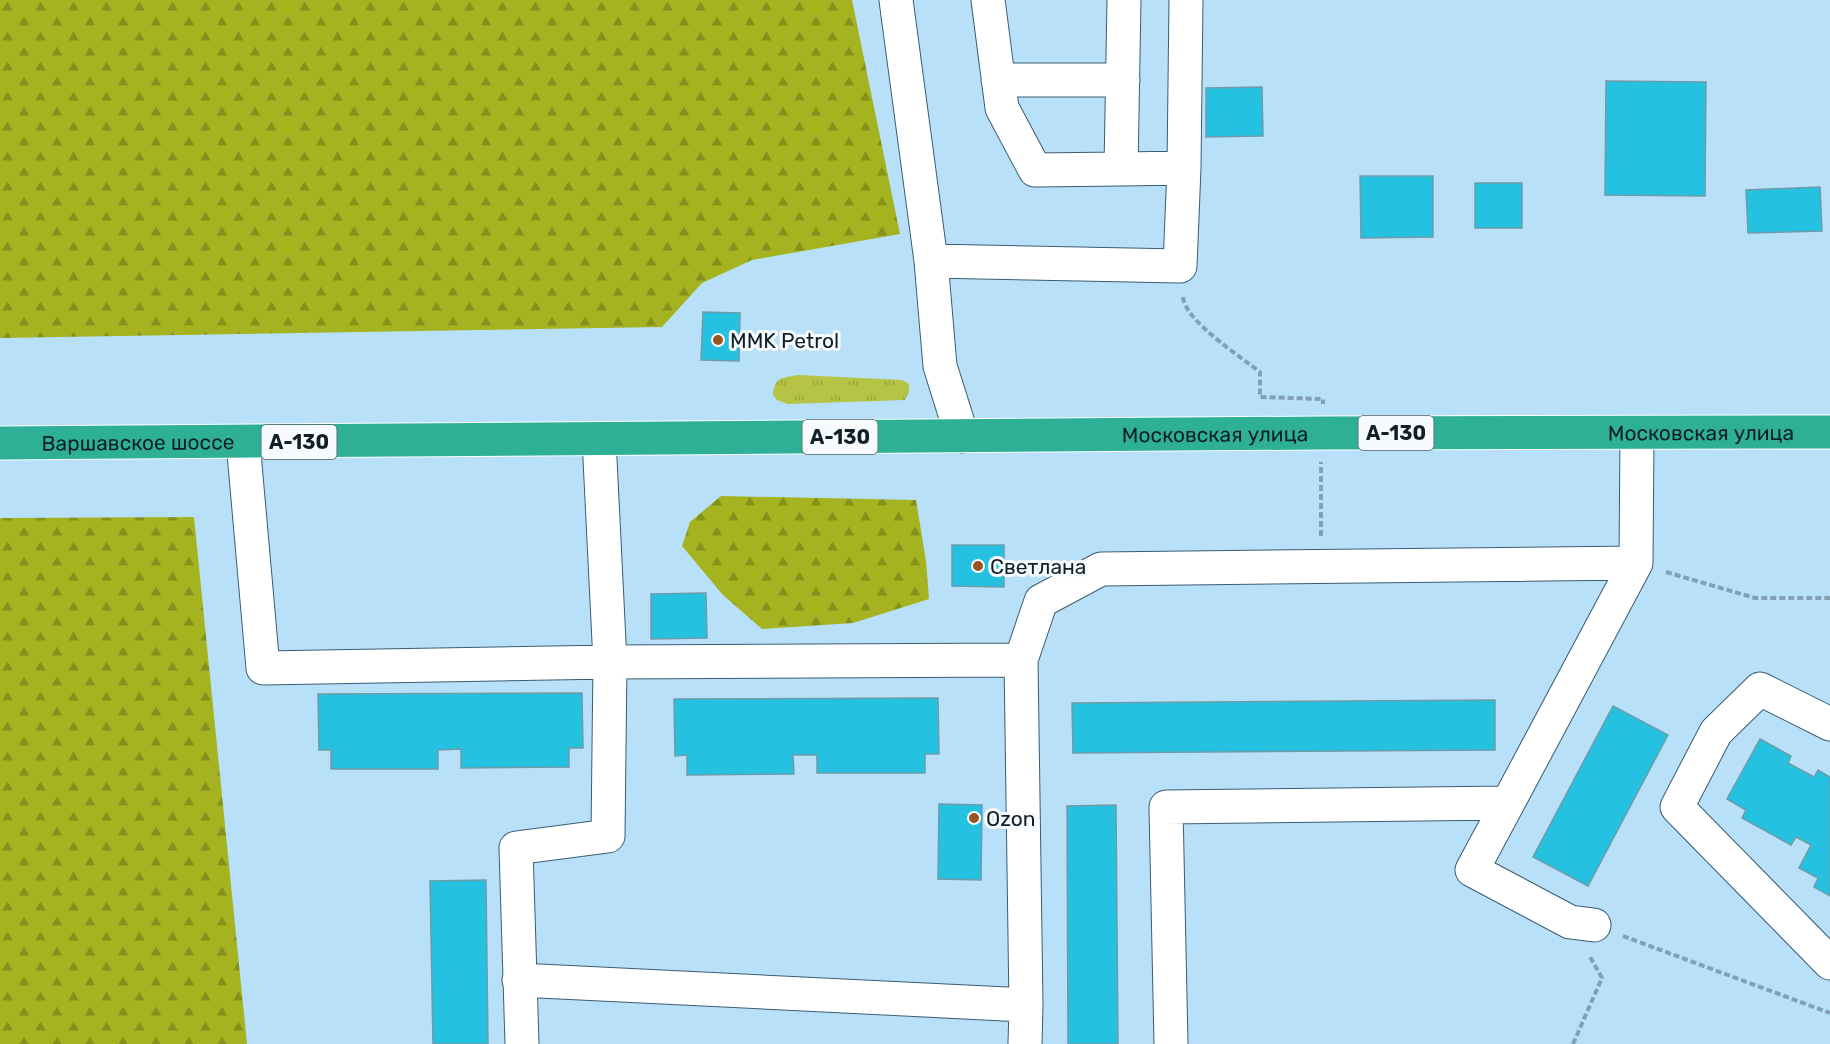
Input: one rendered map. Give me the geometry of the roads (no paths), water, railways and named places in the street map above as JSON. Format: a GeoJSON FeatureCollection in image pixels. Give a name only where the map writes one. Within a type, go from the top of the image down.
{"type":"FeatureCollection","features":[{"type":"Feature","properties":{"kind":"highway","name":"Московская улица"},"geometry":{"type":"LineString","coordinates":[[599,440],[1321,433],[1830,432]]}},
{"type":"Feature","properties":{"kind":"highway","name":"Варшавское шоссе"},"geometry":{"type":"LineString","coordinates":[[0,443],[599,440]]}},
{"type":"Feature","properties":{"kind":"street"},"geometry":{"type":"LineString","coordinates":[[896,0],[931,261],[940,366],[962,436]]}},
{"type":"Feature","properties":{"kind":"street"},"geometry":{"type":"LineString","coordinates":[[988,0],[1002,108],[1035,170],[1184,168]]}},
{"type":"Feature","properties":{"kind":"street"},"geometry":{"type":"LineString","coordinates":[[1121,168],[1124,0]]}},
{"type":"Feature","properties":{"kind":"street"},"geometry":{"type":"LineString","coordinates":[[931,261],[1180,266],[1186,0]]}},
{"type":"Feature","properties":{"kind":"street"},"geometry":{"type":"LineString","coordinates":[[998,80],[1123,80]]}},
{"type":"Feature","properties":{"kind":"street"},"geometry":{"type":"LineString","coordinates":[[1582,923],[1472,870],[1636,563],[1637,434]]}},
{"type":"Feature","properties":{"kind":"street"},"geometry":{"type":"LineString","coordinates":[[522,1044],[516,848],[608,836],[610,662],[599,440]]}},
{"type":"Feature","properties":{"kind":"street"},"geometry":{"type":"LineString","coordinates":[[243,442],[263,668],[610,662],[1021,660]]}},
{"type":"Feature","properties":{"kind":"street"},"geometry":{"type":"LineString","coordinates":[[1025,1044],[1021,660],[1041,601],[1101,569],[1636,563]]}},
{"type":"Feature","properties":{"kind":"street"},"geometry":{"type":"LineString","coordinates":[[1830,724],[1760,689],[1716,732],[1677,807],[1830,963]]}},
{"type":"Feature","properties":{"kind":"street"},"geometry":{"type":"LineString","coordinates":[[1171,1044],[1166,807],[1508,804]]}},
{"type":"Feature","properties":{"kind":"street"},"geometry":{"type":"LineString","coordinates":[[519,980],[1026,1005]]}},
{"type":"Feature","properties":{"kind":"place","name":"MMK Petrol"},"geometry":{"type":"Point","coordinates":[718,340]}},
{"type":"Feature","properties":{"kind":"place","name":"Светлана"},"geometry":{"type":"Point","coordinates":[978,566]}},
{"type":"Feature","properties":{"kind":"place","name":"Ozon"},"geometry":{"type":"Point","coordinates":[974,818]}}]}
